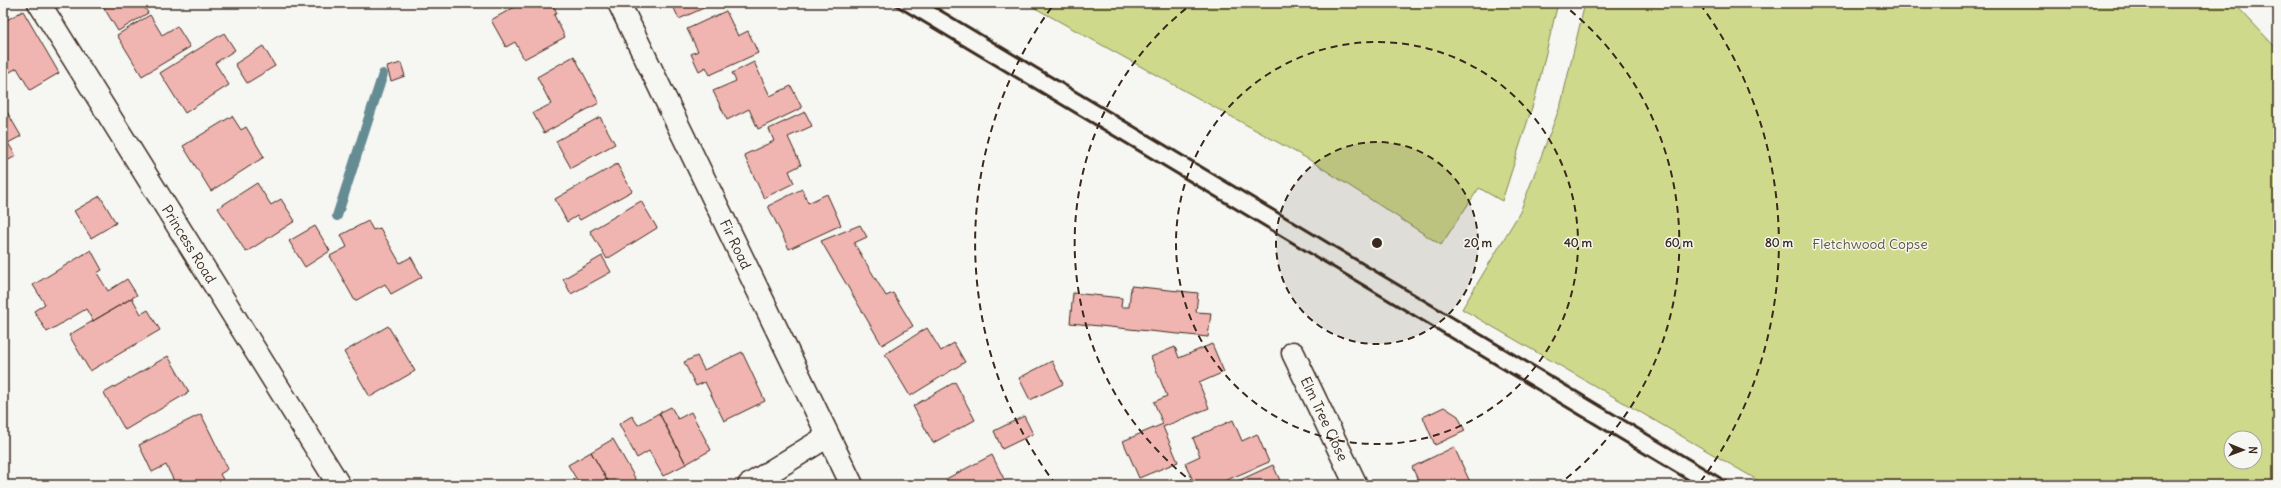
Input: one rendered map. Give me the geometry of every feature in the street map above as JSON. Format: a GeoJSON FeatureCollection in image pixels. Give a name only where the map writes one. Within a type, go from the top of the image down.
{"type":"FeatureCollection","features":[{"type":"Feature","properties":{"kind":"street","name":"Princess Road"},"geometry":{"type":"LineString","coordinates":[[39,3],[339,485]]}},
{"type":"Feature","properties":{"kind":"street","name":"Fir Road"},"geometry":{"type":"LineString","coordinates":[[620,3],[852,485]]}},
{"type":"Feature","properties":{"kind":"street","name":"Elm Tree Close"},"geometry":{"type":"LineString","coordinates":[[1293,353],[1356,485]]}},
{"type":"Feature","properties":{"kind":"street"},"geometry":{"type":"LineString","coordinates":[[749,485],[828,436]]}},
{"type":"Feature","properties":{"kind":"green space"},"geometry":{"type":"Polygon","coordinates":[[[1026,3],[1558,3],[1535,98],[1502,201],[1479,188],[1441,245],[1308,159],[1026,3]]]}},
{"type":"Feature","properties":{"kind":"green space","name":"Fletchwood Copse"},"geometry":{"type":"Polygon","coordinates":[[[1585,3],[2234,3],[2278,50],[2278,485],[1766,485],[1462,309],[1520,212],[1561,104],[1585,3]]]}},
{"type":"Feature","properties":{"kind":"building"},"geometry":{"type":"Polygon","coordinates":[[[101,3],[142,3],[148,13],[118,31],[101,3]]]}},
{"type":"Feature","properties":{"kind":"building"},"geometry":{"type":"Polygon","coordinates":[[[522,3],[552,3],[557,13],[554,15],[565,37],[524,59],[515,42],[506,47],[491,20],[522,3]]]}},
{"type":"Feature","properties":{"kind":"building"},"geometry":{"type":"Polygon","coordinates":[[[665,3],[715,3],[679,19],[673,6],[668,8],[665,3]]]}},
{"type":"Feature","properties":{"kind":"building"},"geometry":{"type":"Polygon","coordinates":[[[23,11],[59,73],[30,90],[17,68],[3,76],[3,22],[23,11]]]}},
{"type":"Feature","properties":{"kind":"building"},"geometry":{"type":"Polygon","coordinates":[[[726,11],[738,36],[748,31],[758,53],[710,75],[706,67],[699,71],[691,54],[698,51],[687,29],[726,11]]]}},
{"type":"Feature","properties":{"kind":"building"},"geometry":{"type":"Polygon","coordinates":[[[150,15],[162,35],[177,26],[190,47],[142,76],[117,35],[150,15]]]}},
{"type":"Feature","properties":{"kind":"building"},"geometry":{"type":"Polygon","coordinates":[[[224,33],[235,50],[215,63],[229,85],[185,113],[160,73],[224,33]]]}},
{"type":"Feature","properties":{"kind":"building"},"geometry":{"type":"Polygon","coordinates":[[[263,46],[275,66],[247,83],[235,64],[263,46]]]}},
{"type":"Feature","properties":{"kind":"building"},"geometry":{"type":"Polygon","coordinates":[[[574,56],[599,103],[544,133],[533,113],[551,104],[537,77],[574,56]]]}},
{"type":"Feature","properties":{"kind":"building"},"geometry":{"type":"Polygon","coordinates":[[[754,62],[770,96],[791,86],[802,108],[758,129],[749,109],[727,120],[713,91],[736,81],[732,73],[754,62]]]}},
{"type":"Feature","properties":{"kind":"building"},"geometry":{"type":"Polygon","coordinates":[[[401,63],[405,76],[391,81],[387,67],[401,63]]]}},
{"type":"Feature","properties":{"kind":"building"},"geometry":{"type":"Polygon","coordinates":[[[3,105],[21,136],[8,143],[16,156],[3,163],[3,105]]]}},
{"type":"Feature","properties":{"kind":"building"},"geometry":{"type":"Polygon","coordinates":[[[805,112],[812,126],[788,137],[801,165],[789,171],[794,183],[764,198],[744,155],[774,141],[769,129],[805,112]]]}},
{"type":"Feature","properties":{"kind":"building"},"geometry":{"type":"Polygon","coordinates":[[[232,116],[241,130],[246,127],[264,157],[211,191],[183,146],[232,116]]]}},
{"type":"Feature","properties":{"kind":"building"},"geometry":{"type":"Polygon","coordinates":[[[600,117],[615,144],[571,168],[556,141],[600,117]]]}},
{"type":"Feature","properties":{"kind":"building"},"geometry":{"type":"Polygon","coordinates":[[[617,164],[632,191],[580,220],[577,216],[567,222],[555,199],[617,164]]]}},
{"type":"Feature","properties":{"kind":"building"},"geometry":{"type":"Polygon","coordinates":[[[257,183],[271,205],[281,199],[295,221],[246,252],[218,208],[257,183]]]}},
{"type":"Feature","properties":{"kind":"building"},"geometry":{"type":"Polygon","coordinates":[[[802,189],[808,203],[827,194],[841,225],[789,249],[768,206],[802,189]]]}},
{"type":"Feature","properties":{"kind":"building"},"geometry":{"type":"Polygon","coordinates":[[[100,196],[116,223],[91,238],[74,211],[100,196]]]}},
{"type":"Feature","properties":{"kind":"building"},"geometry":{"type":"Polygon","coordinates":[[[641,201],[657,228],[607,259],[590,231],[641,201]]]}},
{"type":"Feature","properties":{"kind":"building"},"geometry":{"type":"Polygon","coordinates":[[[368,221],[373,230],[380,228],[400,263],[411,257],[422,277],[391,294],[385,284],[355,301],[330,256],[347,247],[341,235],[368,221]]]}},
{"type":"Feature","properties":{"kind":"building"},"geometry":{"type":"Polygon","coordinates":[[[860,225],[867,237],[854,243],[886,296],[893,293],[913,326],[882,345],[821,241],[860,225]]]}},
{"type":"Feature","properties":{"kind":"building"},"geometry":{"type":"Polygon","coordinates":[[[315,226],[330,251],[305,267],[289,241],[315,226]]]}},
{"type":"Feature","properties":{"kind":"building"},"geometry":{"type":"Polygon","coordinates":[[[91,250],[102,270],[97,273],[108,291],[127,279],[137,295],[93,321],[86,309],[47,332],[34,311],[45,304],[33,285],[91,250]]]}},
{"type":"Feature","properties":{"kind":"building"},"geometry":{"type":"Polygon","coordinates":[[[602,256],[611,272],[571,294],[563,279],[602,256]]]}},
{"type":"Feature","properties":{"kind":"building"},"geometry":{"type":"Polygon","coordinates":[[[1131,286],[1198,293],[1196,312],[1211,313],[1208,337],[1070,323],[1073,293],[1122,298],[1121,307],[1129,307],[1131,286]]]}},
{"type":"Feature","properties":{"kind":"building"},"geometry":{"type":"Polygon","coordinates":[[[132,298],[141,314],[148,310],[160,330],[90,371],[69,335],[132,298]]]}},
{"type":"Feature","properties":{"kind":"building"},"geometry":{"type":"Polygon","coordinates":[[[388,326],[415,371],[370,397],[344,352],[388,326]]]}},
{"type":"Feature","properties":{"kind":"building"},"geometry":{"type":"Polygon","coordinates":[[[927,328],[941,351],[954,343],[965,362],[910,396],[885,354],[927,328]]]}},
{"type":"Feature","properties":{"kind":"building"},"geometry":{"type":"Polygon","coordinates":[[[1212,344],[1224,372],[1199,383],[1209,408],[1163,427],[1178,462],[1139,478],[1123,441],[1163,424],[1154,402],[1167,396],[1151,357],[1175,347],[1179,358],[1212,344]]]}},
{"type":"Feature","properties":{"kind":"building"},"geometry":{"type":"Polygon","coordinates":[[[742,352],[765,401],[724,421],[705,382],[696,386],[684,362],[697,356],[704,370],[742,352]]]}},
{"type":"Feature","properties":{"kind":"building"},"geometry":{"type":"Polygon","coordinates":[[[168,356],[189,392],[125,430],[104,393],[168,356]]]}},
{"type":"Feature","properties":{"kind":"building"},"geometry":{"type":"Polygon","coordinates":[[[1052,361],[1063,384],[1030,400],[1019,378],[1052,361]]]}},
{"type":"Feature","properties":{"kind":"building"},"geometry":{"type":"Polygon","coordinates":[[[955,382],[975,420],[933,443],[913,406],[955,382]]]}},
{"type":"Feature","properties":{"kind":"building"},"geometry":{"type":"Polygon","coordinates":[[[671,407],[678,419],[691,412],[711,450],[686,464],[659,413],[671,407]]]}},
{"type":"Feature","properties":{"kind":"building"},"geometry":{"type":"Polygon","coordinates":[[[1444,407],[1458,416],[1465,431],[1435,445],[1423,417],[1444,407]]]}},
{"type":"Feature","properties":{"kind":"building"},"geometry":{"type":"Polygon","coordinates":[[[659,413],[686,464],[663,476],[649,451],[637,458],[619,424],[632,416],[638,425],[659,413]]]}},
{"type":"Feature","properties":{"kind":"building"},"geometry":{"type":"Polygon","coordinates":[[[201,414],[228,469],[220,474],[226,485],[176,485],[166,465],[152,472],[139,445],[201,414]]]}},
{"type":"Feature","properties":{"kind":"building"},"geometry":{"type":"Polygon","coordinates":[[[1024,416],[1033,434],[1002,449],[994,431],[1024,416]]]}},
{"type":"Feature","properties":{"kind":"building"},"geometry":{"type":"Polygon","coordinates":[[[1233,420],[1242,441],[1257,434],[1269,462],[1215,485],[1195,485],[1185,463],[1200,456],[1193,438],[1233,420]]]}},
{"type":"Feature","properties":{"kind":"building"},"geometry":{"type":"Polygon","coordinates":[[[613,439],[639,485],[610,485],[591,452],[613,439]]]}},
{"type":"Feature","properties":{"kind":"building"},"geometry":{"type":"Polygon","coordinates":[[[1454,447],[1470,482],[1464,485],[1407,485],[1418,480],[1412,467],[1454,447]]]}},
{"type":"Feature","properties":{"kind":"building"},"geometry":{"type":"Polygon","coordinates":[[[591,452],[610,485],[580,485],[568,465],[591,452]]]}},
{"type":"Feature","properties":{"kind":"building"},"geometry":{"type":"Polygon","coordinates":[[[992,455],[1007,485],[949,485],[946,479],[992,455]]]}},
{"type":"Feature","properties":{"kind":"building"},"geometry":{"type":"Polygon","coordinates":[[[1273,465],[1282,485],[1229,485],[1273,465]]]}},
{"type":"Feature","properties":{"kind":"waterway"},"geometry":{"type":"LineString","coordinates":[[337,216],[383,74]]}},
{"type":"Feature","properties":{"kind":"railway"},"geometry":{"type":"LineString","coordinates":[[892,3],[1697,485]]}},
{"type":"Feature","properties":{"kind":"railway"},"geometry":{"type":"LineString","coordinates":[[928,3],[1732,485]]}}]}
